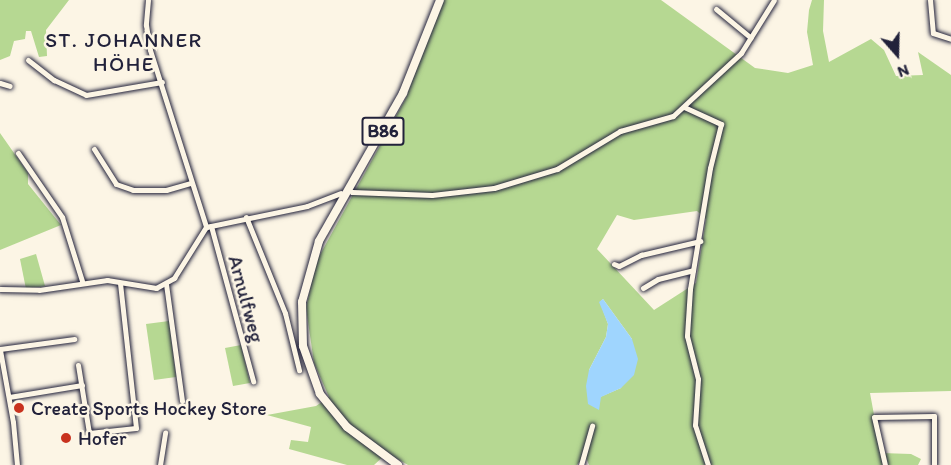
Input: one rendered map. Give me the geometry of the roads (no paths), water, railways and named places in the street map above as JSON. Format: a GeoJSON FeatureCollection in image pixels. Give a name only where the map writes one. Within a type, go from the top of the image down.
{"type":"FeatureCollection","features":[{"type":"Feature","properties":{"kind":"main road","name":"B86"},"geometry":{"type":"LineString","coordinates":[[398,465],[377,451],[337,417],[314,382],[302,333],[303,292],[319,241],[400,99],[440,0]]}},
{"type":"Feature","properties":{"kind":"street","name":"Arnulfweg"},"geometry":{"type":"LineString","coordinates":[[148,0],[147,37],[190,183],[209,226],[253,381]]}},
{"type":"Feature","properties":{"kind":"street"},"geometry":{"type":"LineString","coordinates":[[351,192],[432,195],[494,188],[557,169],[620,131],[656,124],[684,106],[741,53],[774,0]]}},
{"type":"Feature","properties":{"kind":"street"},"geometry":{"type":"LineString","coordinates":[[930,0],[933,33],[951,39]]}},
{"type":"Feature","properties":{"kind":"street"},"geometry":{"type":"LineString","coordinates":[[716,9],[752,38]]}},
{"type":"Feature","properties":{"kind":"street"},"geometry":{"type":"LineString","coordinates":[[28,60],[54,80],[86,95],[162,82]]}},
{"type":"Feature","properties":{"kind":"street"},"geometry":{"type":"LineString","coordinates":[[0,83],[10,86]]}},
{"type":"Feature","properties":{"kind":"street"},"geometry":{"type":"LineString","coordinates":[[684,106],[722,124],[710,168],[700,241],[693,270],[687,336],[698,379],[695,425],[708,465]]}},
{"type":"Feature","properties":{"kind":"street"},"geometry":{"type":"LineString","coordinates":[[94,149],[116,184],[133,190],[166,190],[190,183]]}},
{"type":"Feature","properties":{"kind":"street"},"geometry":{"type":"LineString","coordinates":[[18,153],[52,198],[82,281]]}},
{"type":"Feature","properties":{"kind":"street"},"geometry":{"type":"LineString","coordinates":[[0,289],[39,290],[82,281],[120,283],[144,289],[166,284],[209,226],[307,206],[341,193]]}},
{"type":"Feature","properties":{"kind":"street"},"geometry":{"type":"LineString","coordinates":[[246,217],[285,313],[299,370]]}},
{"type":"Feature","properties":{"kind":"street"},"geometry":{"type":"LineString","coordinates":[[614,264],[619,266],[641,255],[700,241]]}},
{"type":"Feature","properties":{"kind":"street"},"geometry":{"type":"LineString","coordinates":[[643,288],[658,279],[693,270]]}},
{"type":"Feature","properties":{"kind":"street"},"geometry":{"type":"LineString","coordinates":[[78,364],[89,433],[95,435],[136,428],[120,283]]}},
{"type":"Feature","properties":{"kind":"street"},"geometry":{"type":"LineString","coordinates":[[166,284],[182,401]]}},
{"type":"Feature","properties":{"kind":"street"},"geometry":{"type":"LineString","coordinates":[[16,465],[9,397],[0,349],[74,339]]}},
{"type":"Feature","properties":{"kind":"street"},"geometry":{"type":"LineString","coordinates":[[9,397],[82,385]]}},
{"type":"Feature","properties":{"kind":"street"},"geometry":{"type":"LineString","coordinates":[[885,465],[874,417],[934,416],[933,465]]}},
{"type":"Feature","properties":{"kind":"street"},"geometry":{"type":"LineString","coordinates":[[581,465],[592,426]]}},
{"type":"Feature","properties":{"kind":"street"},"geometry":{"type":"LineString","coordinates":[[160,465],[165,432]]}},
{"type":"Feature","properties":{"kind":"water"},"geometry":{"type":"Polygon","coordinates":[[[603,299],[632,339],[638,359],[634,375],[621,388],[601,397],[599,410],[588,404],[586,386],[589,370],[606,337],[608,324],[599,302],[603,299]]]}},
{"type":"Feature","properties":{"kind":"place","name":"Create Sports Hockey Store"},"geometry":{"type":"Point","coordinates":[19,408]}},
{"type":"Feature","properties":{"kind":"place","name":"Hofer"},"geometry":{"type":"Point","coordinates":[66,438]}},
{"type":"Feature","properties":{"kind":"district","name":"ST. JOHANNER HÖHE"},"geometry":{"type":"Point","coordinates":[124,52]}}]}
